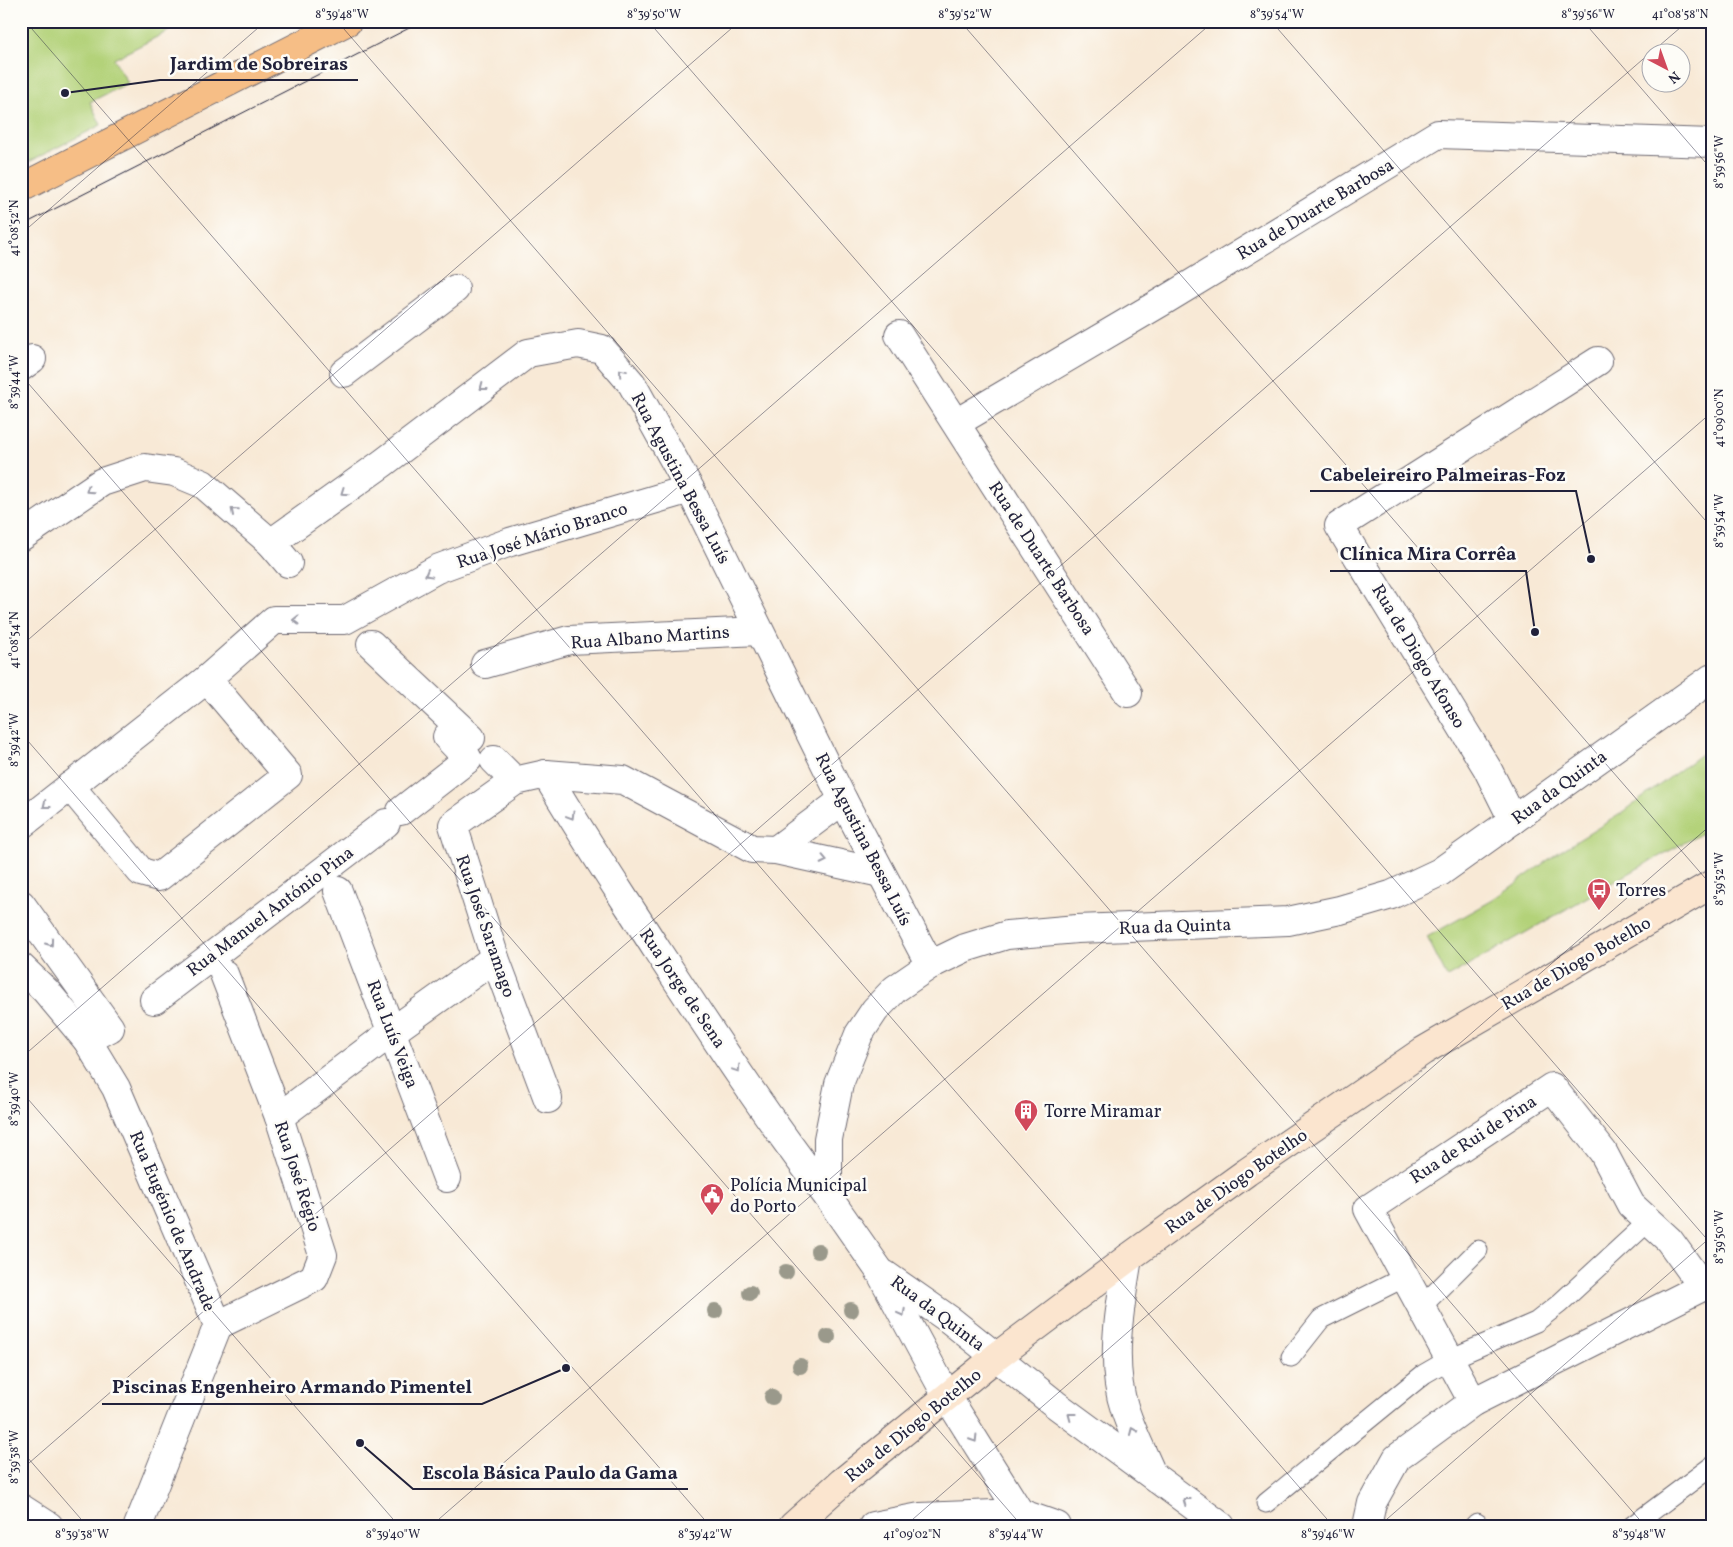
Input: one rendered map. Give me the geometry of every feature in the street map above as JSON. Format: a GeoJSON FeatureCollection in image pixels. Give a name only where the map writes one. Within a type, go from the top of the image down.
{"type":"FeatureCollection","features":[{"type":"Feature","properties":{"kind":"main road"},"geometry":{"type":"LineString","coordinates":[[21,188],[348,21]]}},
{"type":"Feature","properties":{"kind":"main road","name":"Rua de Diogo Botelho"},"geometry":{"type":"LineString","coordinates":[[793,1526],[842,1482],[996,1358],[1128,1258],[1247,1172],[1423,1051],[1712,884]]}},
{"type":"Feature","properties":{"kind":"street","name":"Rua de Duarte Barbosa"},"geometry":{"type":"LineString","coordinates":[[956,423],[1165,300],[1438,134],[1712,143]]}},
{"type":"Feature","properties":{"kind":"street"},"geometry":{"type":"LineString","coordinates":[[344,373],[455,289]]}},
{"type":"Feature","properties":{"kind":"street","name":"Rua de Duarte Barbosa"},"geometry":{"type":"LineString","coordinates":[[899,335],[1128,693]]}},
{"type":"Feature","properties":{"kind":"street","name":"Rua Agustina Bessa Luís"},"geometry":{"type":"LineString","coordinates":[[21,537],[102,482],[145,468],[174,472],[203,484],[280,553],[384,463],[528,353],[578,344],[602,349],[632,384],[690,490],[843,800],[930,965]]}},
{"type":"Feature","properties":{"kind":"street","name":"Rua de Diogo Afonso"},"geometry":{"type":"LineString","coordinates":[[1513,820],[1487,768],[1339,526],[1598,361]]}},
{"type":"Feature","properties":{"kind":"street","name":"Rua José Mário Branco"},"geometry":{"type":"LineString","coordinates":[[352,627],[437,570],[492,549],[690,490]]}},
{"type":"Feature","properties":{"kind":"street"},"geometry":{"type":"LineString","coordinates":[[21,825],[207,679],[274,620],[352,627]]}},
{"type":"Feature","properties":{"kind":"street","name":"Rua Manuel António Pina"},"geometry":{"type":"LineString","coordinates":[[154,1000],[468,760],[446,737],[465,733],[352,627]]}},
{"type":"Feature","properties":{"kind":"street","name":"Rua Albano Martins"},"geometry":{"type":"LineString","coordinates":[[485,664],[569,640],[759,631]]}},
{"type":"Feature","properties":{"kind":"street","name":"Rua da Quinta"},"geometry":{"type":"LineString","coordinates":[[1020,1512],[948,1398],[879,1270],[828,1197],[828,1139],[839,1084],[859,1034],[875,1010],[895,989],[930,965],[965,948],[1007,935],[1077,929],[1288,920],[1340,910],[1391,895],[1440,872],[1712,678]]}},
{"type":"Feature","properties":{"kind":"street"},"geometry":{"type":"LineString","coordinates":[[70,786],[142,872],[159,877],[288,775],[207,679]]}},
{"type":"Feature","properties":{"kind":"street"},"geometry":{"type":"LineString","coordinates":[[494,760],[515,781],[546,774],[623,780],[752,849],[776,850],[882,873]]}},
{"type":"Feature","properties":{"kind":"street","name":"Rua Jorge de Sena"},"geometry":{"type":"LineString","coordinates":[[546,774],[573,820],[694,1006],[796,1155],[828,1197]]}},
{"type":"Feature","properties":{"kind":"street","name":"Rua José Saramago"},"geometry":{"type":"LineString","coordinates":[[515,781],[452,825],[495,958],[548,1099]]}},
{"type":"Feature","properties":{"kind":"street"},"geometry":{"type":"LineString","coordinates":[[776,850],[843,800]]}},
{"type":"Feature","properties":{"kind":"street","name":"Rua Luís Veiga"},"geometry":{"type":"LineString","coordinates":[[338,891],[393,1031],[447,1178]]}},
{"type":"Feature","properties":{"kind":"street"},"geometry":{"type":"LineString","coordinates":[[21,904],[106,1030]]}},
{"type":"Feature","properties":{"kind":"street"},"geometry":{"type":"LineString","coordinates":[[279,1117],[393,1031],[495,958]]}},
{"type":"Feature","properties":{"kind":"street","name":"Rua Eugénio de Andrade"},"geometry":{"type":"LineString","coordinates":[[21,967],[46,991],[106,1030],[116,1088],[218,1325],[138,1526]]}},
{"type":"Feature","properties":{"kind":"street","name":"Rua José Régio"},"geometry":{"type":"LineString","coordinates":[[218,1325],[314,1278],[323,1255],[279,1117],[224,974]]}},
{"type":"Feature","properties":{"kind":"street","name":"Rua de Rui de Pina"},"geometry":{"type":"LineString","coordinates":[[1371,1524],[1372,1503],[1397,1458],[1473,1402],[1707,1284],[1669,1240],[1630,1205],[1603,1152],[1552,1087],[1368,1209],[1473,1402]]}},
{"type":"Feature","properties":{"kind":"street"},"geometry":{"type":"LineString","coordinates":[[1128,1258],[1119,1312],[1116,1363],[1124,1409],[1152,1476]]}},
{"type":"Feature","properties":{"kind":"street","name":"Rua da Quinta"},"geometry":{"type":"LineString","coordinates":[[879,1270],[950,1320],[996,1358],[1220,1526]]}},
{"type":"Feature","properties":{"kind":"street"},"geometry":{"type":"LineString","coordinates":[[21,1508],[49,1526]]}},
{"type":"Feature","properties":{"kind":"street"},"geometry":{"type":"LineString","coordinates":[[873,1526],[920,1517],[1020,1512],[1057,1526]]}},
{"type":"Feature","properties":{"kind":"lane"},"geometry":{"type":"LineString","coordinates":[[1266,1503],[1424,1374],[1450,1359],[1536,1322],[1559,1304],[1649,1221]]}},
{"type":"Feature","properties":{"kind":"lane"},"geometry":{"type":"LineString","coordinates":[[1421,1307],[1478,1250]]}},
{"type":"Feature","properties":{"kind":"lane"},"geometry":{"type":"LineString","coordinates":[[1291,1357],[1321,1319],[1405,1277]]}},
{"type":"Feature","properties":{"kind":"lane"},"geometry":{"type":"LineString","coordinates":[[1632,1526],[1712,1466]]}},
{"type":"Feature","properties":{"kind":"green space"},"geometry":{"type":"Polygon","coordinates":[[[21,21],[188,21],[114,59],[128,83],[90,102],[101,125],[21,166],[21,21]]]}},
{"type":"Feature","properties":{"kind":"green space"},"geometry":{"type":"Polygon","coordinates":[[[1712,746],[1712,828],[1447,977],[1427,937],[1493,900],[1559,852],[1622,813],[1712,746]]]}},
{"type":"Feature","properties":{"kind":"tram line"},"geometry":{"type":"LineString","coordinates":[[21,226],[423,21]]}},
{"type":"Feature","properties":{"kind":"place","name":"Jardim de Sobreiras"},"geometry":{"type":"Point","coordinates":[65,93]}},
{"type":"Feature","properties":{"kind":"place","name":"Cabeleireiro Palmeiras-Foz"},"geometry":{"type":"Point","coordinates":[1591,559]}},
{"type":"Feature","properties":{"kind":"place","name":"Clínica Mira Corrêa"},"geometry":{"type":"Point","coordinates":[1535,632]}},
{"type":"Feature","properties":{"kind":"place","name":"Torres"},"geometry":{"type":"Point","coordinates":[1599,911]}},
{"type":"Feature","properties":{"kind":"place","name":"Torre Miramar"},"geometry":{"type":"Point","coordinates":[1026,1132]}},
{"type":"Feature","properties":{"kind":"place","name":"Polícia Municipal do Porto"},"geometry":{"type":"Point","coordinates":[712,1216]}},
{"type":"Feature","properties":{"kind":"place","name":"Piscinas Engenheiro Armando Pimentel"},"geometry":{"type":"Point","coordinates":[566,1368]}},
{"type":"Feature","properties":{"kind":"place","name":"Escola Básica Paulo da Gama"},"geometry":{"type":"Point","coordinates":[360,1443]}}]}
